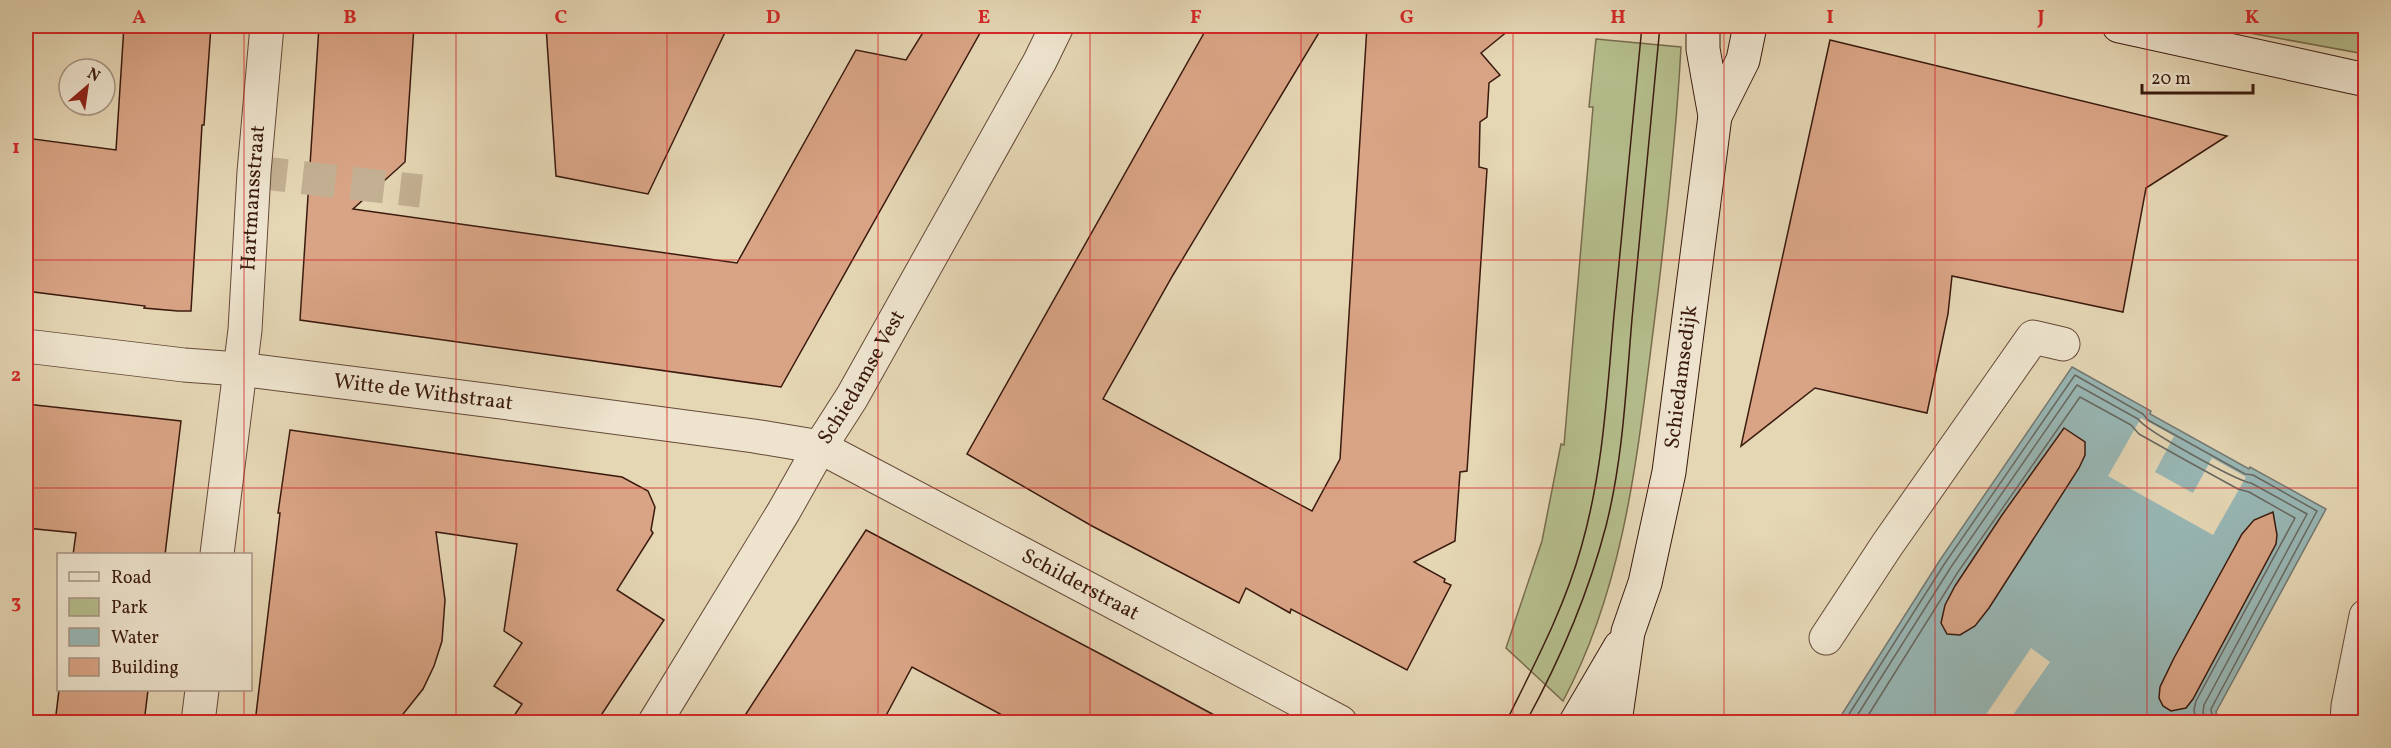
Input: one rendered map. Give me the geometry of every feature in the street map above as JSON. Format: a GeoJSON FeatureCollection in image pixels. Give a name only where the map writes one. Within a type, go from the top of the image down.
{"type":"FeatureCollection","features":[{"type":"Feature","properties":{"kind":"street","name":"Hartmansstraat"},"geometry":{"type":"LineString","coordinates":[[217,553],[245,330],[254,172],[267,26]]}},
{"type":"Feature","properties":{"kind":"street","name":"Schiedamse Vest"},"geometry":{"type":"LineString","coordinates":[[655,723],[852,397],[1031,77],[1057,26]]}},
{"type":"Feature","properties":{"kind":"street","name":"Schiedamsedijk"},"geometry":{"type":"LineString","coordinates":[[1576,723],[1628,632],[1645,583],[1669,472],[1715,116],[1703,49],[1703,26]]}},
{"type":"Feature","properties":{"kind":"street","name":"Schiedamsedijk"},"geometry":{"type":"LineString","coordinates":[[1715,116],[1743,60],[1750,26]]}},
{"type":"Feature","properties":{"kind":"street"},"geometry":{"type":"LineString","coordinates":[[2119,26],[2366,80]]}},
{"type":"Feature","properties":{"kind":"street"},"geometry":{"type":"LineString","coordinates":[[1827,638],[1887,545],[2033,337],[2063,344]]}},
{"type":"Feature","properties":{"kind":"street","name":"Witte de Withstraat"},"geometry":{"type":"LineString","coordinates":[[26,346],[184,365],[239,369],[730,432],[820,447]]}},
{"type":"Feature","properties":{"kind":"street","name":"Schilderstraat"},"geometry":{"type":"LineString","coordinates":[[820,447],[1340,723]]}},
{"type":"Feature","properties":{"kind":"street"},"geometry":{"type":"LineString","coordinates":[[2347,723],[2348,706],[2366,616]]}},
{"type":"Feature","properties":{"kind":"street","name":"Schiedamsedijk"},"geometry":{"type":"LineString","coordinates":[[1615,723],[1628,632]]}},
{"type":"Feature","properties":{"kind":"street"},"geometry":{"type":"LineString","coordinates":[[198,723],[202,691]]}},
{"type":"Feature","properties":{"kind":"green space"},"geometry":{"type":"Polygon","coordinates":[[[2211,26],[2335,26],[2365,32],[2365,54],[2211,26]]]}},
{"type":"Feature","properties":{"kind":"green space"},"geometry":{"type":"Polygon","coordinates":[[[1596,39],[1681,47],[1666,225],[1634,474],[1625,521],[1601,613],[1584,658],[1563,701],[1506,648],[1542,541],[1561,444],[1564,445],[1593,107],[1589,107],[1596,39]]]}},
{"type":"Feature","properties":{"kind":"water"},"geometry":{"type":"Polygon","coordinates":[[[2072,367],[2151,411],[2150,414],[2326,509],[2216,712],[2219,722],[1837,722],[1940,560],[2072,367]]]}},
{"type":"Feature","properties":{"kind":"pier"},"geometry":{"type":"Polygon","coordinates":[[[2141,418],[2174,436],[2155,472],[2193,493],[2212,458],[2246,477],[2213,535],[2108,476],[2141,418]]]}},
{"type":"Feature","properties":{"kind":"pier"},"geometry":{"type":"Polygon","coordinates":[[[2031,648],[2050,662],[2008,722],[1981,722],[2031,648]]]}},
{"type":"Feature","properties":{"kind":"building"},"geometry":{"type":"Polygon","coordinates":[[[124,26],[211,26],[204,125],[202,125],[191,311],[144,308],[145,306],[26,291],[26,138],[116,150],[124,26]]]}},
{"type":"Feature","properties":{"kind":"building"},"geometry":{"type":"Polygon","coordinates":[[[319,26],[414,26],[405,162],[353,209],[737,263],[856,50],[906,60],[927,26],[984,26],[781,387],[300,320],[319,26]]]}},
{"type":"Feature","properties":{"kind":"building"},"geometry":{"type":"Polygon","coordinates":[[[546,26],[728,26],[648,194],[556,176],[546,26]]]}},
{"type":"Feature","properties":{"kind":"building"},"geometry":{"type":"Polygon","coordinates":[[[1208,26],[1323,26],[1173,275],[1103,399],[1312,511],[1340,459],[1367,26],[1514,26],[1481,53],[1500,75],[1489,83],[1487,117],[1480,122],[1479,167],[1487,169],[1467,471],[1460,472],[1455,541],[1414,562],[1445,579],[1444,582],[1451,585],[1407,670],[1291,609],[1290,613],[1246,588],[1239,603],[1092,526],[967,454],[1208,26]]]}},
{"type":"Feature","properties":{"kind":"building"},"geometry":{"type":"Polygon","coordinates":[[[1830,40],[2227,136],[2146,188],[2123,312],[1952,276],[1948,314],[1927,413],[1815,388],[1741,446],[1830,40]]]}},
{"type":"Feature","properties":{"kind":"building"},"geometry":{"type":"Polygon","coordinates":[[[26,404],[181,421],[165,553],[73,553],[76,533],[26,528],[26,404]]]}},
{"type":"Feature","properties":{"kind":"building"},"geometry":{"type":"Polygon","coordinates":[[[2064,428],[2085,442],[2085,455],[2079,468],[1975,626],[1960,635],[1947,634],[1941,623],[1945,605],[1955,586],[2064,428]]]}},
{"type":"Feature","properties":{"kind":"building"},"geometry":{"type":"Polygon","coordinates":[[[290,430],[622,477],[648,491],[655,507],[651,530],[653,533],[617,590],[664,620],[596,723],[509,723],[522,704],[494,686],[522,643],[504,631],[517,544],[436,532],[445,600],[442,641],[423,689],[396,723],[255,723],[280,513],[278,513],[290,430]]]}},
{"type":"Feature","properties":{"kind":"building"},"geometry":{"type":"Polygon","coordinates":[[[2273,512],[2277,535],[2276,544],[2193,699],[2186,708],[2171,711],[2163,706],[2159,698],[2160,687],[2174,658],[2242,534],[2254,520],[2273,512]]]}},
{"type":"Feature","properties":{"kind":"building"},"geometry":{"type":"Polygon","coordinates":[[[866,530],[1229,723],[1017,723],[912,667],[882,723],[740,723],[866,530]]]}},
{"type":"Feature","properties":{"kind":"building"},"geometry":{"type":"Polygon","coordinates":[[[59,691],[148,691],[144,723],[55,723],[59,691]]]}},
{"type":"Feature","properties":{"kind":"tunnel"},"geometry":{"type":"LineString","coordinates":[[254,172],[421,191]]}},
{"type":"Feature","properties":{"kind":"tram line"},"geometry":{"type":"LineString","coordinates":[[1506,722],[1548,636],[1566,593],[1581,548],[1594,490],[1606,403],[1642,26]]}},
{"type":"Feature","properties":{"kind":"tram line"},"geometry":{"type":"LineString","coordinates":[[1526,722],[1562,651],[1582,602],[1599,552],[1612,501],[1623,423],[1660,26]]}}]}
